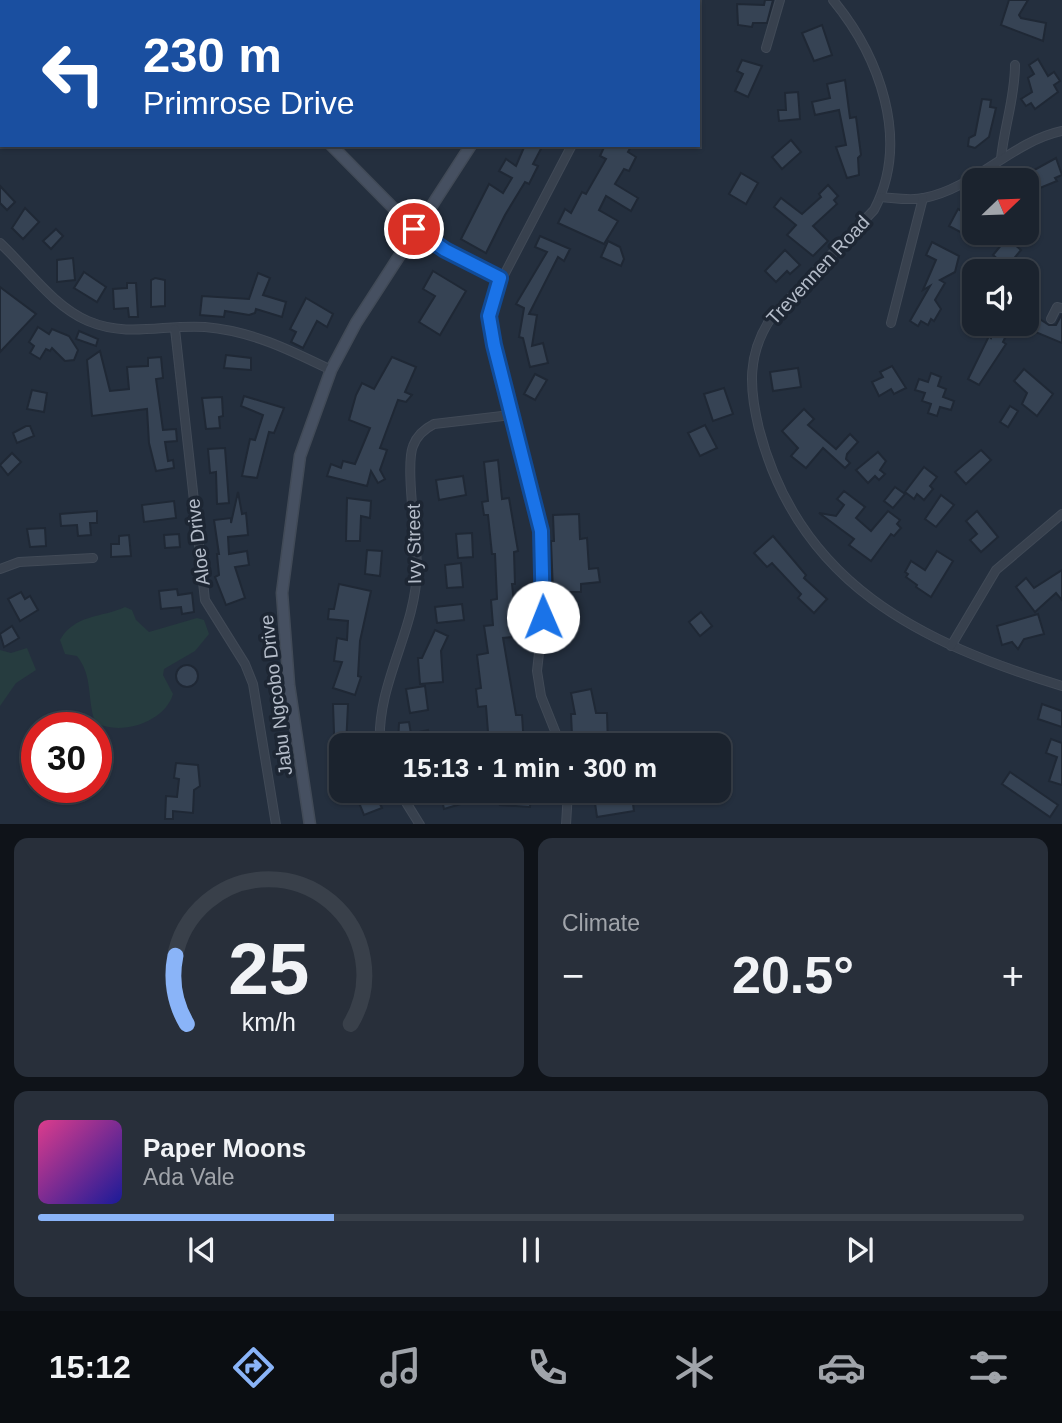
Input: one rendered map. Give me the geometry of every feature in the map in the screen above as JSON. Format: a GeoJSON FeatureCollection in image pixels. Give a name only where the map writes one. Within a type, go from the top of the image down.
{"type":"FeatureCollection","features":[{"type":"Feature","properties":{"kind":"main road"},"geometry":{"type":"LineString","coordinates":[[333,147],[414,229]]}},
{"type":"Feature","properties":{"kind":"main road","name":"Jabu Ngcobo Drive"},"geometry":{"type":"LineString","coordinates":[[310,824],[289,685],[282,593],[300,456],[331,370],[414,229],[470,147]]}},
{"type":"Feature","properties":{"kind":"street"},"geometry":{"type":"LineString","coordinates":[[766,48],[780,0]]}},
{"type":"Feature","properties":{"kind":"street","name":"Trevennen Road"},"geometry":{"type":"LineString","coordinates":[[833,0],[872,58],[882,90],[890,142],[881,197],[874,210],[771,318],[760,335],[751,365],[754,405],[763,445],[781,486],[824,555],[841,576],[877,604],[951,646],[987,663],[1062,686]]}},
{"type":"Feature","properties":{"kind":"street"},"geometry":{"type":"LineString","coordinates":[[1001,159],[1003,135],[1015,83],[1015,65]]}},
{"type":"Feature","properties":{"kind":"street"},"geometry":{"type":"LineString","coordinates":[[881,197],[923,198],[946,192],[1024,144],[1062,131]]}},
{"type":"Feature","properties":{"kind":"street"},"geometry":{"type":"LineString","coordinates":[[556,733],[538,684],[537,657],[543,617],[541,531],[489,316],[500,278],[571,147]]}},
{"type":"Feature","properties":{"kind":"street"},"geometry":{"type":"LineString","coordinates":[[891,323],[923,198]]}},
{"type":"Feature","properties":{"kind":"street"},"geometry":{"type":"LineString","coordinates":[[414,229],[445,250],[500,278]]}},
{"type":"Feature","properties":{"kind":"street"},"geometry":{"type":"LineString","coordinates":[[0,243],[57,301],[86,321],[137,332],[202,327],[238,331],[267,340],[331,370]]}},
{"type":"Feature","properties":{"kind":"street"},"geometry":{"type":"LineString","coordinates":[[1051,318],[1057,307],[1062,308]]}},
{"type":"Feature","properties":{"kind":"street","name":"Aloe Drive"},"geometry":{"type":"LineString","coordinates":[[175,329],[205,600],[213,618],[245,664],[253,684],[276,824]]}},
{"type":"Feature","properties":{"kind":"street","name":"Ivy Street"},"geometry":{"type":"LineString","coordinates":[[381,733],[382,698],[411,612],[417,577],[417,539],[410,462],[413,446],[423,429],[434,424],[511,415]]}},
{"type":"Feature","properties":{"kind":"street"},"geometry":{"type":"LineString","coordinates":[[951,646],[996,570],[1062,514]]}},
{"type":"Feature","properties":{"kind":"street"},"geometry":{"type":"LineString","coordinates":[[0,569],[19,562],[93,558]]}},
{"type":"Feature","properties":{"kind":"street"},"geometry":{"type":"LineString","coordinates":[[407,803],[420,824]]}},
{"type":"Feature","properties":{"kind":"street"},"geometry":{"type":"LineString","coordinates":[[566,824],[567,803]]}},
{"type":"Feature","properties":{"kind":"green space"},"geometry":{"type":"Polygon","coordinates":[[[125,607],[132,610],[136,620],[149,632],[197,618],[204,620],[209,634],[195,651],[164,669],[163,675],[173,694],[161,712],[140,724],[117,728],[112,727],[112,712],[93,712],[88,680],[82,664],[77,656],[65,654],[60,640],[73,625],[125,607]]]}},
{"type":"Feature","properties":{"kind":"green space"},"geometry":{"type":"Polygon","coordinates":[[[27,648],[36,670],[16,683],[0,706],[0,650],[11,653],[27,648]]]}},
{"type":"Feature","properties":{"kind":"building"},"geometry":{"type":"Polygon","coordinates":[[[765,0],[773,0],[767,23],[753,23],[752,27],[738,25],[737,4],[764,5],[765,0]]]}},
{"type":"Feature","properties":{"kind":"building"},"geometry":{"type":"Polygon","coordinates":[[[1009,0],[1028,0],[1019,15],[1021,18],[1046,23],[1043,41],[1001,25],[1009,0]]]}},
{"type":"Feature","properties":{"kind":"building"},"geometry":{"type":"Polygon","coordinates":[[[822,25],[832,55],[814,61],[802,33],[822,25]]]}},
{"type":"Feature","properties":{"kind":"building"},"geometry":{"type":"Polygon","coordinates":[[[1038,59],[1048,76],[1054,72],[1060,81],[1054,85],[1058,92],[1035,109],[1031,103],[1026,106],[1021,99],[1032,92],[1028,78],[1034,74],[1029,65],[1038,59]]]}},
{"type":"Feature","properties":{"kind":"building"},"geometry":{"type":"Polygon","coordinates":[[[742,60],[762,66],[748,97],[735,91],[743,74],[737,71],[742,60]]]}},
{"type":"Feature","properties":{"kind":"building"},"geometry":{"type":"Polygon","coordinates":[[[845,80],[850,118],[856,117],[861,155],[858,158],[859,175],[847,178],[836,147],[846,145],[839,110],[815,115],[812,102],[830,98],[827,84],[845,80]]]}},
{"type":"Feature","properties":{"kind":"building"},"geometry":{"type":"Polygon","coordinates":[[[798,92],[800,119],[779,121],[778,110],[786,110],[785,93],[798,92]]]}},
{"type":"Feature","properties":{"kind":"building"},"geometry":{"type":"Polygon","coordinates":[[[982,99],[991,100],[990,107],[996,108],[989,137],[975,148],[968,146],[969,138],[975,135],[982,99]]]}},
{"type":"Feature","properties":{"kind":"building"},"geometry":{"type":"Polygon","coordinates":[[[791,140],[801,152],[782,169],[772,157],[791,140]]]}},
{"type":"Feature","properties":{"kind":"building"},"geometry":{"type":"Polygon","coordinates":[[[524,147],[542,147],[533,164],[538,166],[529,184],[525,182],[486,253],[461,239],[489,184],[503,193],[512,178],[499,171],[506,159],[516,166],[524,147]]]}},
{"type":"Feature","properties":{"kind":"building"},"geometry":{"type":"Polygon","coordinates":[[[604,147],[631,147],[628,152],[636,157],[629,171],[624,169],[615,184],[638,198],[631,211],[606,196],[599,210],[618,221],[604,244],[558,223],[565,209],[571,213],[582,192],[586,194],[606,159],[600,156],[604,147]]]}},
{"type":"Feature","properties":{"kind":"building"},"geometry":{"type":"Polygon","coordinates":[[[1056,158],[1062,175],[1055,178],[1057,181],[1040,188],[1040,168],[1038,168],[1056,158]]]}},
{"type":"Feature","properties":{"kind":"building"},"geometry":{"type":"Polygon","coordinates":[[[741,173],[758,183],[746,204],[729,194],[741,173]]]}},
{"type":"Feature","properties":{"kind":"building"},"geometry":{"type":"Polygon","coordinates":[[[828,185],[838,196],[834,200],[837,204],[813,226],[828,241],[813,256],[787,235],[796,225],[774,207],[781,198],[802,214],[821,197],[819,194],[828,185]]]}},
{"type":"Feature","properties":{"kind":"building"},"geometry":{"type":"Polygon","coordinates":[[[0,186],[15,202],[7,210],[0,203],[0,186]]]}},
{"type":"Feature","properties":{"kind":"building"},"geometry":{"type":"Polygon","coordinates":[[[25,208],[39,222],[23,239],[12,228],[25,208]]]}},
{"type":"Feature","properties":{"kind":"building"},"geometry":{"type":"Polygon","coordinates":[[[958,209],[962,211],[962,233],[949,226],[958,209]]]}},
{"type":"Feature","properties":{"kind":"building"},"geometry":{"type":"Polygon","coordinates":[[[56,229],[63,236],[51,249],[43,241],[56,229]]]}},
{"type":"Feature","properties":{"kind":"building"},"geometry":{"type":"Polygon","coordinates":[[[540,236],[570,249],[564,261],[558,257],[529,314],[537,315],[532,346],[543,343],[548,363],[530,367],[523,338],[519,337],[524,308],[516,304],[547,252],[535,247],[540,236]]]}},
{"type":"Feature","properties":{"kind":"building"},"geometry":{"type":"Polygon","coordinates":[[[608,241],[620,247],[624,259],[621,266],[601,257],[608,241]]]}},
{"type":"Feature","properties":{"kind":"building"},"geometry":{"type":"Polygon","coordinates":[[[932,242],[959,256],[955,272],[940,280],[945,283],[935,300],[941,309],[934,321],[931,319],[928,325],[921,321],[918,326],[910,321],[930,286],[923,290],[936,260],[926,255],[932,242]]]}},
{"type":"Feature","properties":{"kind":"building"},"geometry":{"type":"Polygon","coordinates":[[[1001,245],[1015,245],[1021,250],[1014,259],[998,259],[993,255],[1001,245]]]}},
{"type":"Feature","properties":{"kind":"building"},"geometry":{"type":"Polygon","coordinates":[[[785,250],[800,265],[790,274],[787,271],[776,282],[765,271],[785,250]]]}},
{"type":"Feature","properties":{"kind":"building"},"geometry":{"type":"Polygon","coordinates":[[[73,258],[75,280],[57,282],[57,260],[73,258]]]}},
{"type":"Feature","properties":{"kind":"building"},"geometry":{"type":"Polygon","coordinates":[[[433,271],[466,291],[440,335],[419,322],[435,296],[423,289],[433,271]]]}},
{"type":"Feature","properties":{"kind":"building"},"geometry":{"type":"Polygon","coordinates":[[[84,272],[106,287],[97,302],[74,288],[84,272]]]}},
{"type":"Feature","properties":{"kind":"building"},"geometry":{"type":"Polygon","coordinates":[[[258,273],[270,278],[263,295],[286,302],[282,317],[256,309],[255,313],[249,315],[225,311],[224,317],[200,315],[202,296],[249,299],[258,273]]]}},
{"type":"Feature","properties":{"kind":"building"},"geometry":{"type":"Polygon","coordinates":[[[151,280],[165,280],[165,306],[151,307],[151,280]]]}},
{"type":"Feature","properties":{"kind":"building"},"geometry":{"type":"Polygon","coordinates":[[[127,283],[136,283],[138,317],[129,317],[128,308],[114,309],[113,289],[127,288],[127,283]]]}},
{"type":"Feature","properties":{"kind":"building"},"geometry":{"type":"Polygon","coordinates":[[[0,287],[36,314],[0,352],[0,287]]]}},
{"type":"Feature","properties":{"kind":"building"},"geometry":{"type":"Polygon","coordinates":[[[306,298],[333,314],[327,327],[317,321],[303,348],[291,342],[296,332],[290,329],[306,298]]]}},
{"type":"Feature","properties":{"kind":"building"},"geometry":{"type":"Polygon","coordinates":[[[1062,314],[1062,343],[1039,333],[1039,319],[1049,325],[1056,325],[1062,314]]]}},
{"type":"Feature","properties":{"kind":"building"},"geometry":{"type":"Polygon","coordinates":[[[38,327],[49,334],[52,329],[69,336],[78,350],[74,360],[65,361],[52,348],[50,351],[46,349],[40,359],[30,353],[34,346],[29,342],[38,327]]]}},
{"type":"Feature","properties":{"kind":"building"},"geometry":{"type":"Polygon","coordinates":[[[79,331],[98,339],[96,346],[76,339],[79,331]]]}},
{"type":"Feature","properties":{"kind":"building"},"geometry":{"type":"Polygon","coordinates":[[[989,336],[1006,336],[1003,342],[1006,344],[979,385],[968,379],[989,336]]]}},
{"type":"Feature","properties":{"kind":"building"},"geometry":{"type":"Polygon","coordinates":[[[100,351],[110,391],[129,389],[127,367],[148,366],[148,358],[161,357],[163,378],[156,379],[163,430],[176,429],[177,441],[165,442],[168,461],[173,460],[174,468],[156,471],[149,443],[147,409],[92,416],[87,360],[100,351]]]}},
{"type":"Feature","properties":{"kind":"building"},"geometry":{"type":"Polygon","coordinates":[[[226,355],[251,358],[251,370],[224,368],[226,355]]]}},
{"type":"Feature","properties":{"kind":"building"},"geometry":{"type":"Polygon","coordinates":[[[392,357],[416,367],[405,392],[412,395],[406,402],[398,400],[380,448],[387,450],[380,470],[385,479],[378,483],[371,471],[367,486],[327,476],[331,464],[341,468],[343,461],[355,464],[370,428],[349,420],[356,395],[362,383],[374,389],[392,357]]]}},
{"type":"Feature","properties":{"kind":"building"},"geometry":{"type":"Polygon","coordinates":[[[892,366],[906,388],[894,394],[891,389],[879,396],[872,382],[883,377],[880,372],[892,366]]]}},
{"type":"Feature","properties":{"kind":"building"},"geometry":{"type":"Polygon","coordinates":[[[798,368],[801,387],[773,391],[770,372],[798,368]]]}},
{"type":"Feature","properties":{"kind":"building"},"geometry":{"type":"Polygon","coordinates":[[[1024,369],[1053,394],[1037,416],[1022,404],[1027,393],[1014,381],[1024,369]]]}},
{"type":"Feature","properties":{"kind":"building"},"geometry":{"type":"Polygon","coordinates":[[[931,373],[941,377],[938,386],[946,389],[943,397],[954,401],[951,410],[940,407],[937,416],[928,413],[931,404],[922,401],[925,393],[915,390],[919,379],[928,382],[931,373]]]}},
{"type":"Feature","properties":{"kind":"building"},"geometry":{"type":"Polygon","coordinates":[[[535,374],[547,380],[535,400],[524,394],[535,374]]]}},
{"type":"Feature","properties":{"kind":"building"},"geometry":{"type":"Polygon","coordinates":[[[724,388],[733,414],[713,421],[704,394],[724,388]]]}},
{"type":"Feature","properties":{"kind":"building"},"geometry":{"type":"Polygon","coordinates":[[[32,390],[47,393],[44,412],[27,409],[32,390]]]}},
{"type":"Feature","properties":{"kind":"building"},"geometry":{"type":"Polygon","coordinates":[[[244,396],[284,408],[274,433],[269,432],[257,478],[242,476],[250,439],[255,440],[263,415],[241,406],[244,396]]]}},
{"type":"Feature","properties":{"kind":"building"},"geometry":{"type":"Polygon","coordinates":[[[222,397],[223,416],[219,417],[220,428],[206,429],[202,398],[222,397]]]}},
{"type":"Feature","properties":{"kind":"building"},"geometry":{"type":"Polygon","coordinates":[[[1010,406],[1018,411],[1008,427],[1000,422],[1010,406]]]}},
{"type":"Feature","properties":{"kind":"building"},"geometry":{"type":"Polygon","coordinates":[[[804,409],[814,419],[808,425],[836,449],[850,434],[858,442],[847,454],[846,459],[850,463],[845,468],[823,448],[806,468],[791,456],[798,448],[782,431],[804,409]]]}},
{"type":"Feature","properties":{"kind":"building"},"geometry":{"type":"Polygon","coordinates":[[[705,425],[717,448],[700,456],[688,433],[705,425]]]}},
{"type":"Feature","properties":{"kind":"building"},"geometry":{"type":"Polygon","coordinates":[[[30,426],[34,436],[17,443],[13,433],[30,426]]]}},
{"type":"Feature","properties":{"kind":"building"},"geometry":{"type":"Polygon","coordinates":[[[225,448],[229,503],[217,504],[216,472],[210,473],[208,449],[225,448]]]}},
{"type":"Feature","properties":{"kind":"building"},"geometry":{"type":"Polygon","coordinates":[[[981,450],[991,460],[966,484],[955,472],[981,450]]]}},
{"type":"Feature","properties":{"kind":"building"},"geometry":{"type":"Polygon","coordinates":[[[878,452],[886,461],[880,470],[885,474],[879,480],[875,476],[868,483],[856,470],[878,452]]]}},
{"type":"Feature","properties":{"kind":"building"},"geometry":{"type":"Polygon","coordinates":[[[12,453],[21,462],[8,475],[0,465],[12,453]]]}},
{"type":"Feature","properties":{"kind":"building"},"geometry":{"type":"Polygon","coordinates":[[[498,460],[502,499],[509,498],[518,551],[514,552],[515,584],[512,584],[515,613],[509,614],[512,637],[503,638],[516,715],[522,715],[523,733],[488,732],[486,706],[478,707],[476,689],[481,688],[477,655],[488,653],[484,626],[493,625],[491,600],[497,599],[495,554],[492,554],[488,515],[484,515],[482,502],[488,501],[484,462],[498,460]]]}},
{"type":"Feature","properties":{"kind":"building"},"geometry":{"type":"Polygon","coordinates":[[[924,467],[937,477],[930,486],[933,489],[924,500],[917,494],[914,499],[905,492],[924,467]]]}},
{"type":"Feature","properties":{"kind":"building"},"geometry":{"type":"Polygon","coordinates":[[[463,476],[466,495],[439,500],[436,480],[463,476]]]}},
{"type":"Feature","properties":{"kind":"building"},"geometry":{"type":"Polygon","coordinates":[[[895,487],[905,494],[893,508],[884,501],[895,487]]]}},
{"type":"Feature","properties":{"kind":"building"},"geometry":{"type":"Polygon","coordinates":[[[844,491],[865,507],[856,518],[871,531],[888,511],[900,520],[897,524],[901,528],[894,536],[891,534],[871,561],[849,545],[854,539],[819,513],[836,516],[844,505],[837,499],[844,491]]]}},
{"type":"Feature","properties":{"kind":"building"},"geometry":{"type":"Polygon","coordinates":[[[238,492],[242,514],[246,513],[248,535],[228,537],[229,554],[247,551],[249,565],[235,567],[245,598],[226,605],[215,577],[219,575],[219,554],[214,520],[231,518],[231,523],[238,492]]]}},
{"type":"Feature","properties":{"kind":"building"},"geometry":{"type":"Polygon","coordinates":[[[941,495],[954,505],[936,527],[925,519],[941,495]]]}},
{"type":"Feature","properties":{"kind":"building"},"geometry":{"type":"Polygon","coordinates":[[[347,498],[371,501],[370,518],[361,516],[360,541],[346,541],[347,498]]]}},
{"type":"Feature","properties":{"kind":"building"},"geometry":{"type":"Polygon","coordinates":[[[174,501],[176,518],[144,522],[142,505],[174,501]]]}},
{"type":"Feature","properties":{"kind":"building"},"geometry":{"type":"Polygon","coordinates":[[[97,511],[97,523],[90,523],[91,535],[78,536],[77,525],[61,526],[60,514],[97,511]]]}},
{"type":"Feature","properties":{"kind":"building"},"geometry":{"type":"Polygon","coordinates":[[[977,511],[998,537],[981,552],[970,540],[977,534],[966,521],[977,511]]]}},
{"type":"Feature","properties":{"kind":"building"},"geometry":{"type":"Polygon","coordinates":[[[579,514],[580,539],[587,538],[589,569],[598,568],[600,582],[581,584],[581,592],[553,592],[553,515],[579,514]]]}},
{"type":"Feature","properties":{"kind":"building"},"geometry":{"type":"Polygon","coordinates":[[[45,528],[46,546],[30,547],[27,529],[45,528]]]}},
{"type":"Feature","properties":{"kind":"building"},"geometry":{"type":"Polygon","coordinates":[[[472,533],[473,557],[458,558],[456,534],[472,533]]]}},
{"type":"Feature","properties":{"kind":"building"},"geometry":{"type":"Polygon","coordinates":[[[179,534],[180,547],[165,548],[164,535],[179,534]]]}},
{"type":"Feature","properties":{"kind":"building"},"geometry":{"type":"Polygon","coordinates":[[[129,535],[131,556],[111,557],[111,544],[119,544],[119,536],[129,535]]]}},
{"type":"Feature","properties":{"kind":"building"},"geometry":{"type":"Polygon","coordinates":[[[773,536],[806,575],[804,578],[827,599],[814,613],[798,598],[801,594],[772,563],[767,567],[754,553],[773,536]]]}},
{"type":"Feature","properties":{"kind":"building"},"geometry":{"type":"Polygon","coordinates":[[[367,550],[382,551],[380,576],[365,574],[367,550]]]}},
{"type":"Feature","properties":{"kind":"building"},"geometry":{"type":"Polygon","coordinates":[[[937,551],[953,561],[931,597],[916,587],[917,585],[906,577],[908,574],[905,572],[911,561],[925,570],[937,551]]]}},
{"type":"Feature","properties":{"kind":"building"},"geometry":{"type":"Polygon","coordinates":[[[461,563],[463,587],[447,588],[445,565],[461,563]]]}},
{"type":"Feature","properties":{"kind":"building"},"geometry":{"type":"Polygon","coordinates":[[[1062,570],[1062,600],[1056,593],[1035,612],[1016,587],[1026,578],[1034,588],[1062,570]]]}},
{"type":"Feature","properties":{"kind":"building"},"geometry":{"type":"Polygon","coordinates":[[[339,584],[371,591],[360,641],[358,676],[361,677],[355,695],[333,688],[342,662],[334,661],[337,638],[347,640],[348,621],[328,619],[329,609],[334,609],[339,584]]]}},
{"type":"Feature","properties":{"kind":"building"},"geometry":{"type":"Polygon","coordinates":[[[177,589],[178,595],[192,593],[194,612],[182,614],[181,607],[161,609],[159,591],[177,589]]]}},
{"type":"Feature","properties":{"kind":"building"},"geometry":{"type":"Polygon","coordinates":[[[21,592],[25,599],[30,596],[38,610],[20,621],[8,599],[21,592]]]}},
{"type":"Feature","properties":{"kind":"building"},"geometry":{"type":"Polygon","coordinates":[[[462,604],[464,620],[437,623],[435,607],[462,604]]]}},
{"type":"Feature","properties":{"kind":"building"},"geometry":{"type":"Polygon","coordinates":[[[701,612],[712,626],[700,636],[689,622],[701,612]]]}},
{"type":"Feature","properties":{"kind":"building"},"geometry":{"type":"Polygon","coordinates":[[[1038,614],[1044,634],[1024,639],[1018,649],[1012,642],[1002,645],[997,626],[1038,614]]]}},
{"type":"Feature","properties":{"kind":"building"},"geometry":{"type":"Polygon","coordinates":[[[12,626],[19,638],[4,647],[0,634],[12,626]]]}},
{"type":"Feature","properties":{"kind":"building"},"geometry":{"type":"Polygon","coordinates":[[[435,630],[448,636],[441,651],[443,682],[420,684],[418,658],[422,658],[435,630]]]}},
{"type":"Feature","properties":{"kind":"building"},"geometry":{"type":"Polygon","coordinates":[[[187,665],[195,668],[198,676],[195,684],[187,687],[179,684],[176,676],[179,668],[187,665]]]}},
{"type":"Feature","properties":{"kind":"building"},"geometry":{"type":"Polygon","coordinates":[[[425,686],[428,710],[410,713],[406,689],[425,686]]]}},
{"type":"Feature","properties":{"kind":"building"},"geometry":{"type":"Polygon","coordinates":[[[591,689],[596,713],[607,713],[608,733],[572,733],[571,714],[575,714],[571,693],[591,689]]]}},
{"type":"Feature","properties":{"kind":"building"},"geometry":{"type":"Polygon","coordinates":[[[333,704],[348,704],[347,733],[334,733],[333,704]]]}},
{"type":"Feature","properties":{"kind":"building"},"geometry":{"type":"Polygon","coordinates":[[[1042,704],[1062,711],[1062,727],[1038,719],[1042,704]]]}},
{"type":"Feature","properties":{"kind":"building"},"geometry":{"type":"Polygon","coordinates":[[[409,722],[411,733],[398,733],[399,723],[409,722]]]}},
{"type":"Feature","properties":{"kind":"building"},"geometry":{"type":"Polygon","coordinates":[[[1051,739],[1062,743],[1062,785],[1049,781],[1057,757],[1046,753],[1051,739]]]}},
{"type":"Feature","properties":{"kind":"building"},"geometry":{"type":"Polygon","coordinates":[[[176,763],[198,765],[200,786],[194,790],[193,813],[173,811],[173,819],[165,819],[166,796],[177,797],[179,779],[174,778],[176,763]]]}},
{"type":"Feature","properties":{"kind":"building"},"geometry":{"type":"Polygon","coordinates":[[[1010,772],[1058,805],[1050,817],[1002,784],[1010,772]]]}},
{"type":"Feature","properties":{"kind":"building"},"geometry":{"type":"Polygon","coordinates":[[[359,803],[380,803],[382,808],[364,815],[359,803]]]}},
{"type":"Feature","properties":{"kind":"building"},"geometry":{"type":"Polygon","coordinates":[[[443,803],[464,803],[444,809],[443,803]]]}},
{"type":"Feature","properties":{"kind":"building"},"geometry":{"type":"Polygon","coordinates":[[[500,803],[530,803],[530,807],[500,803]]]}},
{"type":"Feature","properties":{"kind":"building"},"geometry":{"type":"Polygon","coordinates":[[[595,803],[633,803],[634,811],[597,817],[595,803]]]}},
{"type":"Feature","properties":{"kind":"route"},"geometry":{"type":"LineString","coordinates":[[414,229],[445,250],[500,278],[492,298],[489,316],[541,531],[543,617]]}}]}
